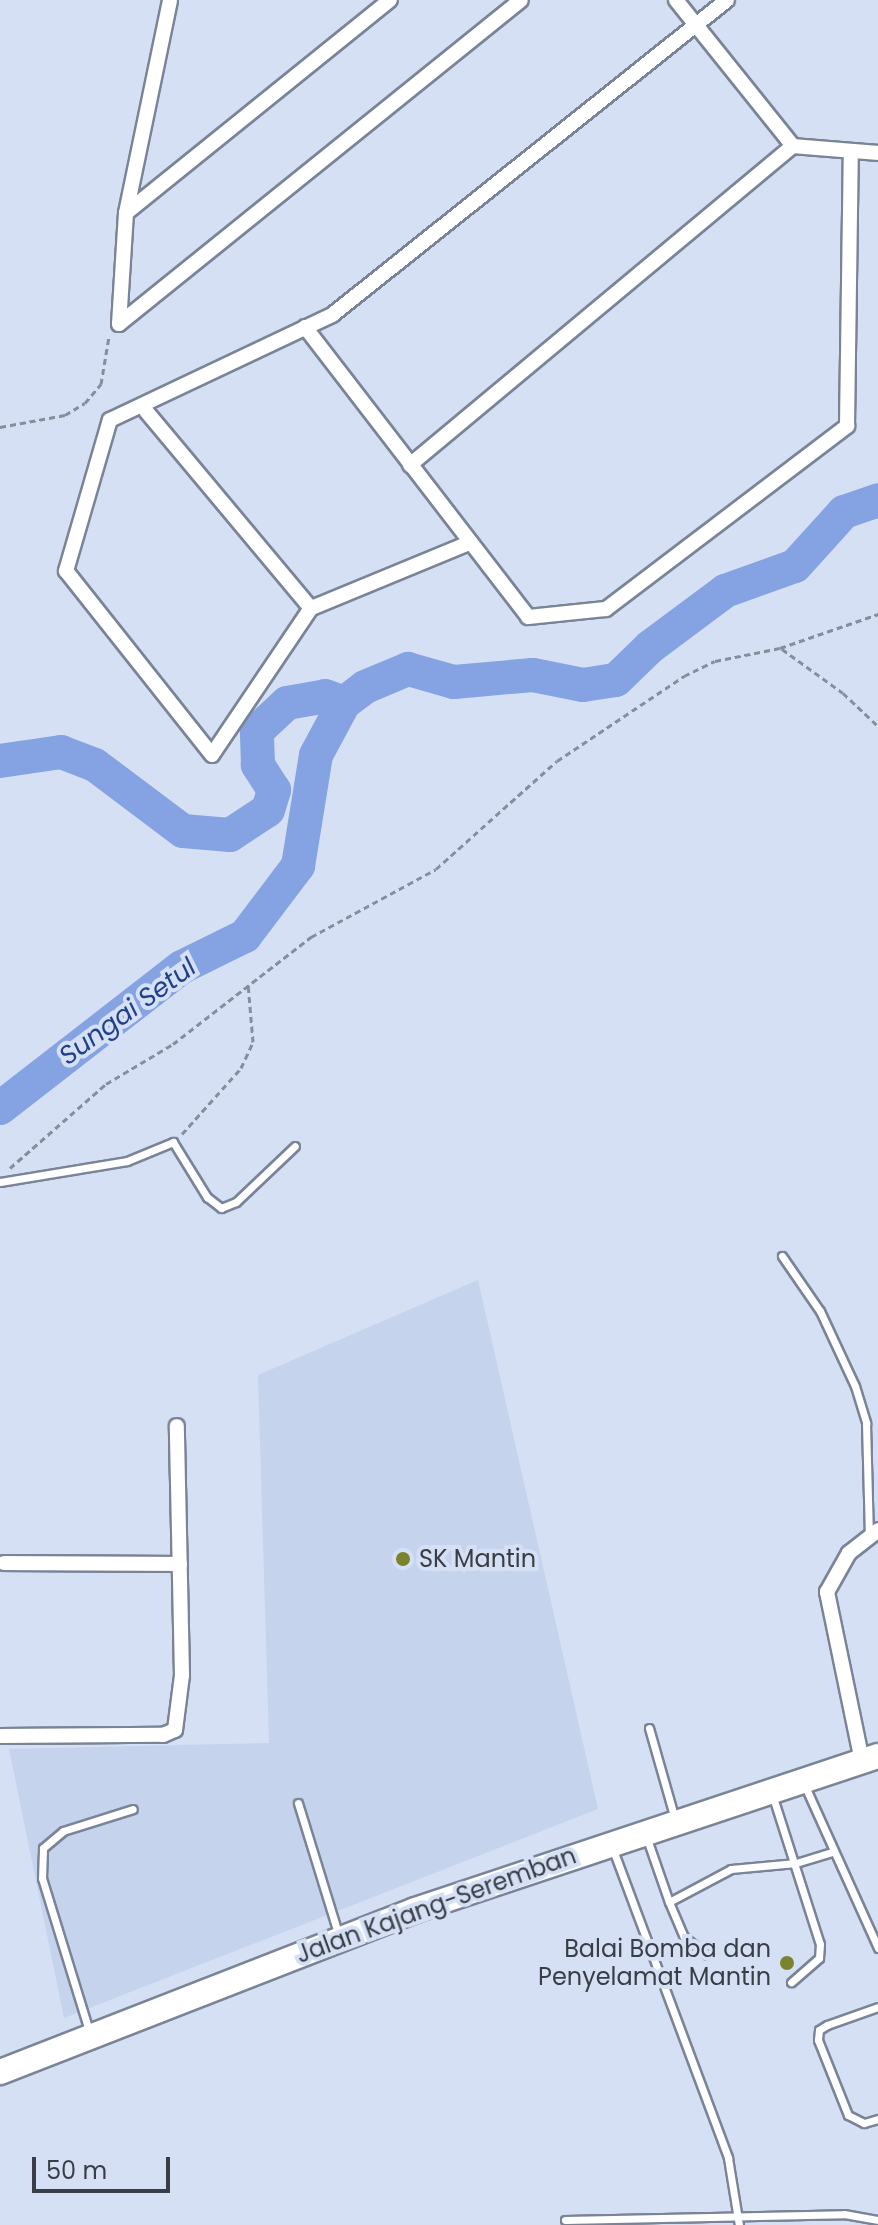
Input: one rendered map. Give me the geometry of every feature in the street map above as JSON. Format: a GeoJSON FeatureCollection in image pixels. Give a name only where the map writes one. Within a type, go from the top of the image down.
{"type":"FeatureCollection","features":[{"type":"Feature","properties":{"kind":"main road","name":"Jalan Kajang-Seremban"},"geometry":{"type":"LineString","coordinates":[[0,2072],[340,1938],[610,1841],[870,1758]]}},
{"type":"Feature","properties":{"kind":"street"},"geometry":{"type":"LineString","coordinates":[[119,324],[126,213],[170,0]]}},
{"type":"Feature","properties":{"kind":"street"},"geometry":{"type":"LineString","coordinates":[[126,213],[390,0]]}},
{"type":"Feature","properties":{"kind":"street"},"geometry":{"type":"LineString","coordinates":[[119,324],[521,0]]}},
{"type":"Feature","properties":{"kind":"street"},"geometry":{"type":"LineString","coordinates":[[676,0],[793,146]]}},
{"type":"Feature","properties":{"kind":"street"},"geometry":{"type":"LineString","coordinates":[[469,543],[311,608],[212,755],[66,571],[110,420],[332,315],[727,0]]}},
{"type":"Feature","properties":{"kind":"street"},"geometry":{"type":"LineString","coordinates":[[410,465],[793,146],[878,153]]}},
{"type":"Feature","properties":{"kind":"street"},"geometry":{"type":"LineString","coordinates":[[305,327],[528,617],[606,609],[847,426],[851,151]]}},
{"type":"Feature","properties":{"kind":"street"},"geometry":{"type":"LineString","coordinates":[[146,411],[311,608]]}},
{"type":"Feature","properties":{"kind":"street"},"geometry":{"type":"LineString","coordinates":[[0,1736],[163,1735],[175,1730],[182,1675],[177,1426]]}},
{"type":"Feature","properties":{"kind":"street"},"geometry":{"type":"LineString","coordinates":[[870,1758],[827,1592],[834,1572],[874,1532]]}},
{"type":"Feature","properties":{"kind":"street"},"geometry":{"type":"LineString","coordinates":[[4,1563],[180,1564]]}},
{"type":"Feature","properties":{"kind":"lane"},"geometry":{"type":"LineString","coordinates":[[0,1182],[127,1161],[173,1142],[207,1197],[221,1208],[236,1202],[295,1146]]}},
{"type":"Feature","properties":{"kind":"lane"},"geometry":{"type":"LineString","coordinates":[[782,1256],[820,1311],[855,1386],[866,1423],[874,1532]]}},
{"type":"Feature","properties":{"kind":"lane"},"geometry":{"type":"LineString","coordinates":[[649,1728],[675,1819]]}},
{"type":"Feature","properties":{"kind":"lane"},"geometry":{"type":"LineString","coordinates":[[802,1779],[832,1852],[878,1948]]}},
{"type":"Feature","properties":{"kind":"lane"},"geometry":{"type":"LineString","coordinates":[[770,1788],[820,1944],[819,1958],[791,1982]]}},
{"type":"Feature","properties":{"kind":"lane"},"geometry":{"type":"LineString","coordinates":[[298,1803],[340,1938]]}},
{"type":"Feature","properties":{"kind":"lane"},"geometry":{"type":"LineString","coordinates":[[90,2036],[42,1878],[43,1848],[63,1831],[133,1809]]}},
{"type":"Feature","properties":{"kind":"lane"},"geometry":{"type":"LineString","coordinates":[[644,1830],[684,1937],[707,1955]]}},
{"type":"Feature","properties":{"kind":"lane"},"geometry":{"type":"LineString","coordinates":[[610,1841],[728,2158],[739,2225]]}},
{"type":"Feature","properties":{"kind":"lane"},"geometry":{"type":"LineString","coordinates":[[669,1902],[731,1869],[796,1863],[832,1852]]}},
{"type":"Feature","properties":{"kind":"lane"},"geometry":{"type":"LineString","coordinates":[[878,2007],[827,2025],[819,2030],[818,2040],[848,2115],[864,2123],[878,2119]]}},
{"type":"Feature","properties":{"kind":"lane"},"geometry":{"type":"LineString","coordinates":[[565,2220],[739,2214],[844,2214],[878,2220]]}},
{"type":"Feature","properties":{"kind":"path"},"geometry":{"type":"LineString","coordinates":[[0,427],[65,415],[90,399],[101,384],[107,339],[119,324]]}},
{"type":"Feature","properties":{"kind":"path"},"geometry":{"type":"LineString","coordinates":[[8,1171],[63,1116],[173,1044],[311,937],[436,869],[557,761],[684,676],[715,661],[780,648],[878,614]]}},
{"type":"Feature","properties":{"kind":"path"},"geometry":{"type":"LineString","coordinates":[[780,648],[878,726]]}},
{"type":"Feature","properties":{"kind":"path"},"geometry":{"type":"LineString","coordinates":[[173,1142],[241,1068],[253,1042],[248,984]]}},
{"type":"Feature","properties":{"kind":"shaded area","name":"SK Mantin"},"geometry":{"type":"Polygon","coordinates":[[[478,1280],[598,1809],[64,2018],[9,1749],[269,1743],[258,1375],[478,1280]]]}},
{"type":"Feature","properties":{"kind":"waterway","name":"Sungai Setul"},"geometry":{"type":"LineString","coordinates":[[0,1108],[182,967],[245,936],[298,866],[316,755],[344,703],[365,687],[408,669],[454,682],[533,675],[583,685],[616,680],[650,647],[725,591],[795,566],[844,512],[878,500]]}},
{"type":"Feature","properties":{"kind":"waterway"},"geometry":{"type":"LineString","coordinates":[[0,761],[61,752],[95,765],[183,831],[230,835],[268,810],[274,790],[258,765],[257,731],[287,703],[325,696],[344,703]]}},
{"type":"Feature","properties":{"kind":"place","name":"SK Mantin"},"geometry":{"type":"Point","coordinates":[403,1559]}},
{"type":"Feature","properties":{"kind":"place","name":"Balai Bomba dan Penyelamat Mantin"},"geometry":{"type":"Point","coordinates":[787,1963]}}]}
